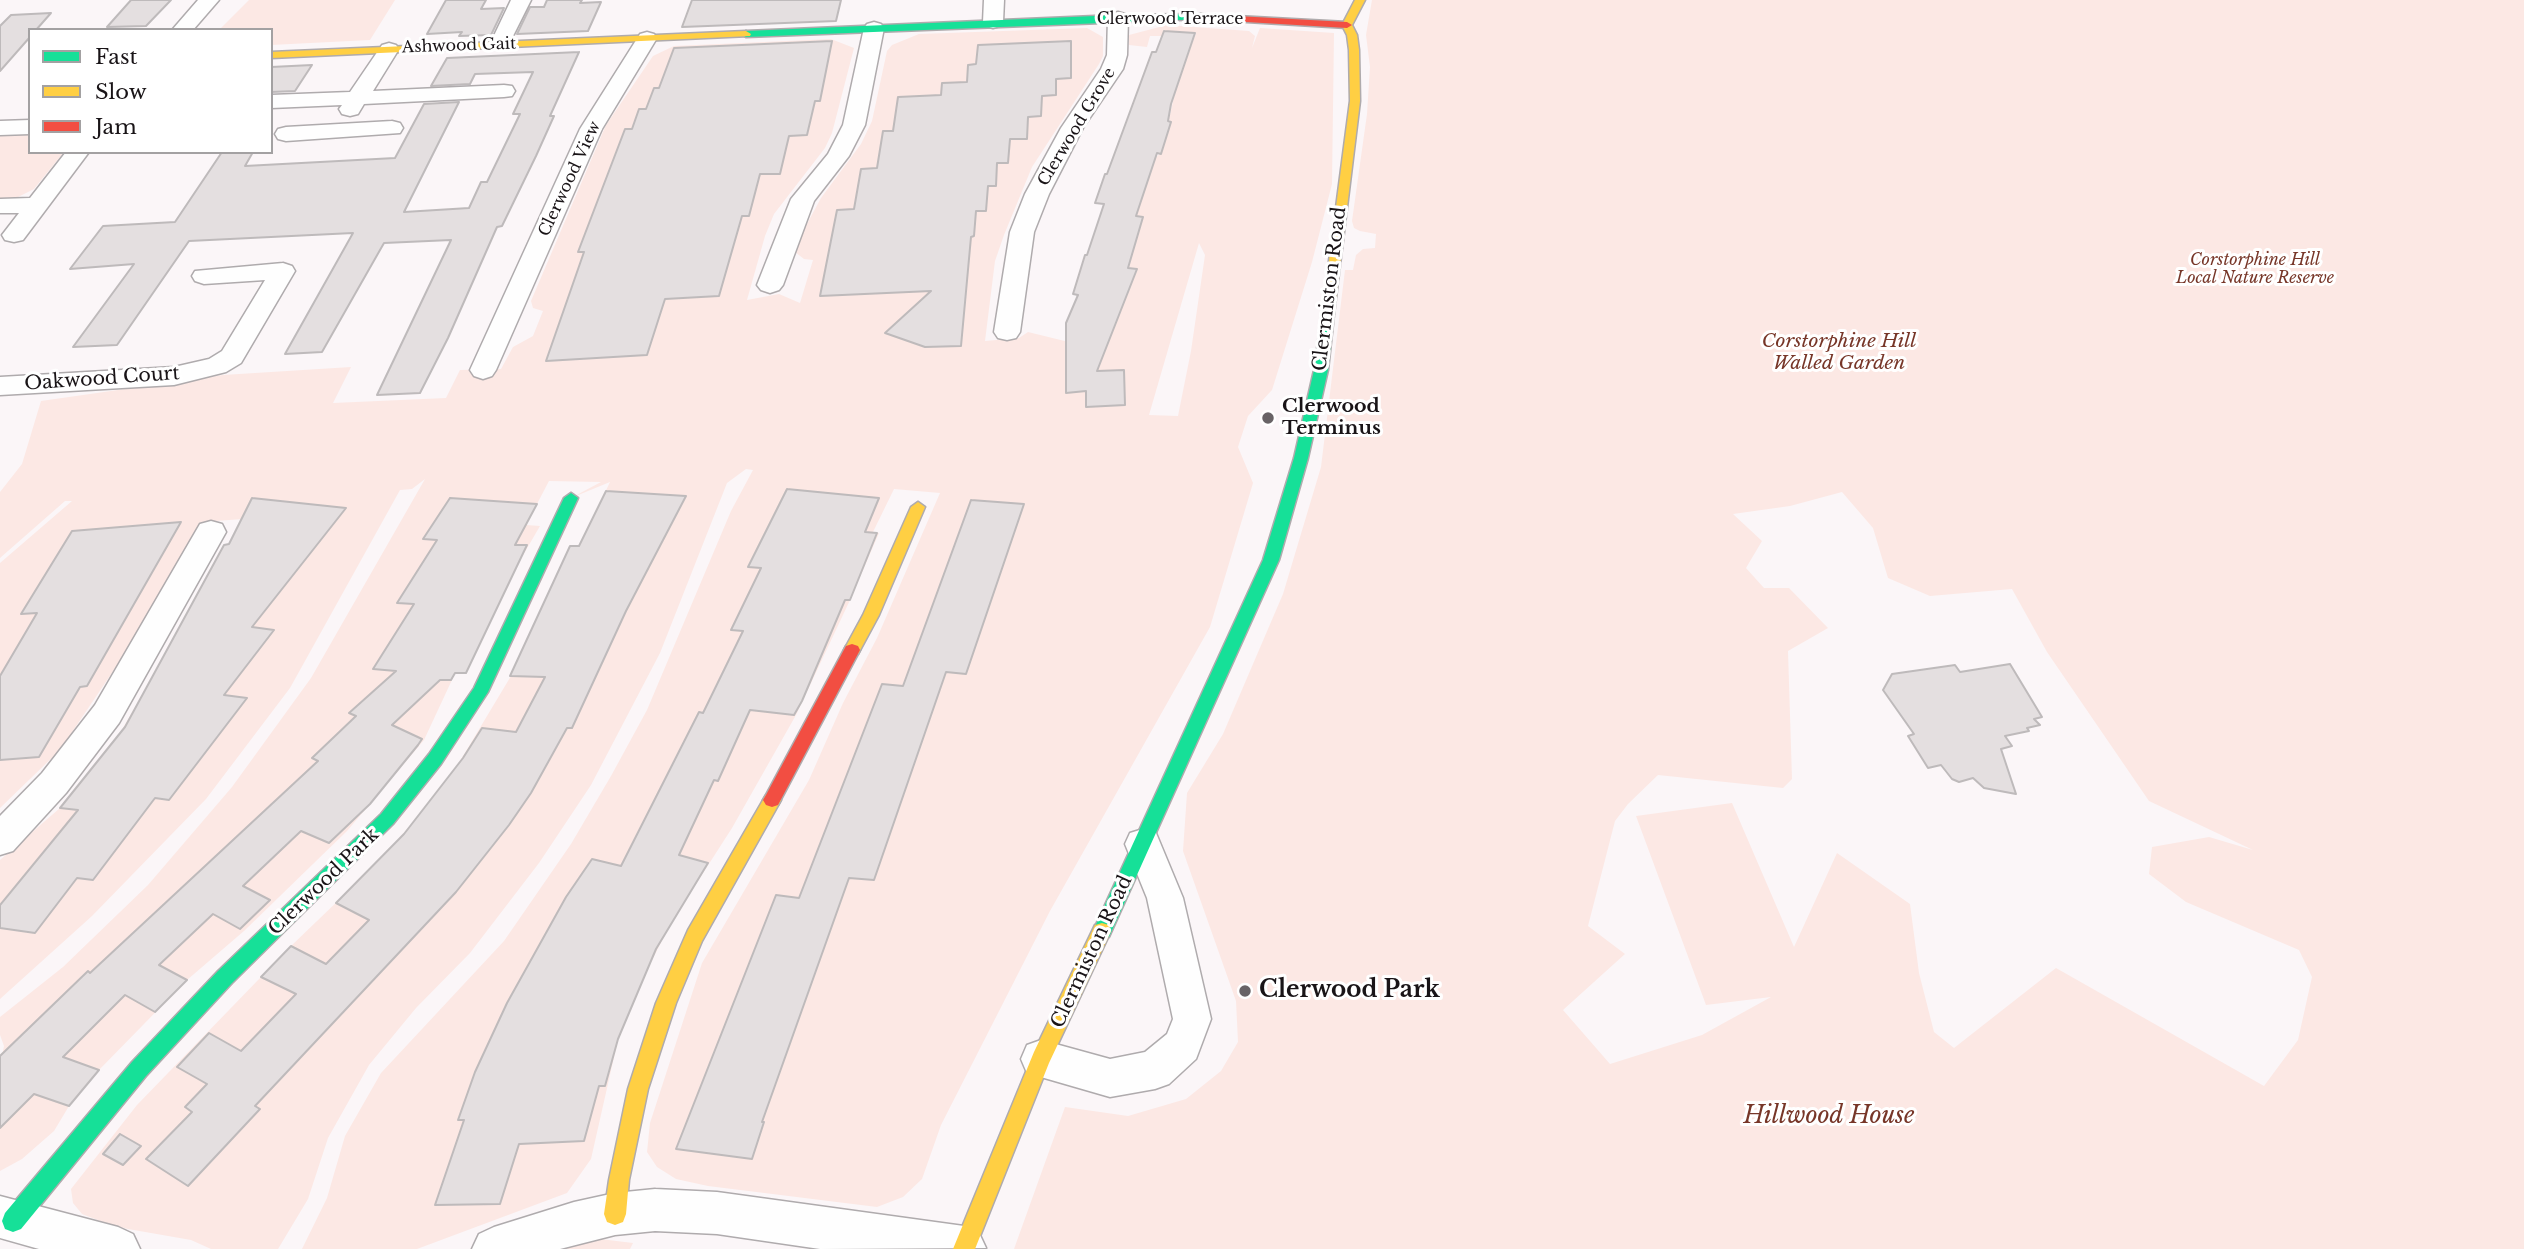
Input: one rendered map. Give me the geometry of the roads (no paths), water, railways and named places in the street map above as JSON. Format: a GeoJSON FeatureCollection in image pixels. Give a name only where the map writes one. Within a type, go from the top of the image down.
{"type":"FeatureCollection","features":[{"type":"Feature","properties":{"kind":"street"},"geometry":{"type":"LineString","coordinates":[[184,28],[209,0]]}},
{"type":"Feature","properties":{"kind":"street"},"geometry":{"type":"LineString","coordinates":[[500,44],[521,0]]}},
{"type":"Feature","properties":{"kind":"street"},"geometry":{"type":"LineString","coordinates":[[993,22],[994,0]]}},
{"type":"Feature","properties":{"kind":"street"},"geometry":{"type":"LineString","coordinates":[[1347,25],[1360,0]]}},
{"type":"Feature","properties":{"kind":"street","name":"Clerwood Terrace"},"geometry":{"type":"LineString","coordinates":[[647,38],[1178,16],[1347,25]]}},
{"type":"Feature","properties":{"kind":"street","name":"Clerwood Grove"},"geometry":{"type":"LineString","coordinates":[[1014,321],[1022,232],[1037,194],[1072,128],[1112,69],[1117,55],[1118,18]]}},
{"type":"Feature","properties":{"kind":"street","name":"Clermiston Road"},"geometry":{"type":"LineString","coordinates":[[964,1249],[1041,1059],[1143,844],[1271,560],[1301,458],[1321,370],[1355,101],[1354,50],[1352,35],[1347,25]]}},
{"type":"Feature","properties":{"kind":"street"},"geometry":{"type":"LineString","coordinates":[[781,274],[803,200],[838,156],[854,125],[874,28]]}},
{"type":"Feature","properties":{"kind":"street","name":"Ashwood Gait"},"geometry":{"type":"LineString","coordinates":[[273,55],[647,38]]}},
{"type":"Feature","properties":{"kind":"street","name":"Clerwood View"},"geometry":{"type":"LineString","coordinates":[[483,370],[516,326],[591,129],[647,38]]}},
{"type":"Feature","properties":{"kind":"street"},"geometry":{"type":"LineString","coordinates":[[336,131],[389,49]]}},
{"type":"Feature","properties":{"kind":"street"},"geometry":{"type":"LineString","coordinates":[[273,102],[504,91]]}},
{"type":"Feature","properties":{"kind":"street"},"geometry":{"type":"LineString","coordinates":[[0,128],[28,127]]}},
{"type":"Feature","properties":{"kind":"street"},"geometry":{"type":"LineString","coordinates":[[286,134],[392,128]]}},
{"type":"Feature","properties":{"kind":"street"},"geometry":{"type":"LineString","coordinates":[[14,235],[76,154]]}},
{"type":"Feature","properties":{"kind":"street"},"geometry":{"type":"LineString","coordinates":[[0,206],[37,205]]}},
{"type":"Feature","properties":{"kind":"street","name":"Oakwood Court"},"geometry":{"type":"LineString","coordinates":[[0,386],[174,376],[217,366],[232,357],[283,271],[204,276]]}},
{"type":"Feature","properties":{"kind":"street","name":"Clerwood Park"},"geometry":{"type":"LineString","coordinates":[[118,1249],[7,1219],[138,1069],[225,977],[362,846],[415,785],[480,692],[571,498]]}},
{"type":"Feature","properties":{"kind":"street"},"geometry":{"type":"LineString","coordinates":[[615,1214],[619,1180],[638,1089],[666,1003],[695,936],[783,780],[871,615],[918,507]]}},
{"type":"Feature","properties":{"kind":"street"},"geometry":{"type":"LineString","coordinates":[[0,840],[54,783],[107,714],[211,532]]}},
{"type":"Feature","properties":{"kind":"street","name":"Clermiston Road"},"geometry":{"type":"LineString","coordinates":[[1041,1059],[1110,1079],[1155,1070],[1182,1046],[1192,1018],[1165,898],[1143,844]]}},
{"type":"Feature","properties":{"kind":"street"},"geometry":{"type":"LineString","coordinates":[[494,1249],[575,1223],[615,1214],[655,1210],[717,1213],[964,1249]]}},
{"type":"Feature","properties":{"kind":"place","name":"Clerwood Terminus"},"geometry":{"type":"Point","coordinates":[1268,418]}},
{"type":"Feature","properties":{"kind":"place","name":"Clerwood Park"},"geometry":{"type":"Point","coordinates":[1245,991]}},
{"type":"Feature","properties":{"kind":"park label","name":"Corstorphine Hill Local Nature Reserve"},"geometry":{"type":"Point","coordinates":[2255,269]}},
{"type":"Feature","properties":{"kind":"park label","name":"Corstorphine Hill Walled Garden"},"geometry":{"type":"Point","coordinates":[1839,353]}},
{"type":"Feature","properties":{"kind":"park label","name":"Hillwood House"},"geometry":{"type":"Point","coordinates":[1829,1117]}}]}
